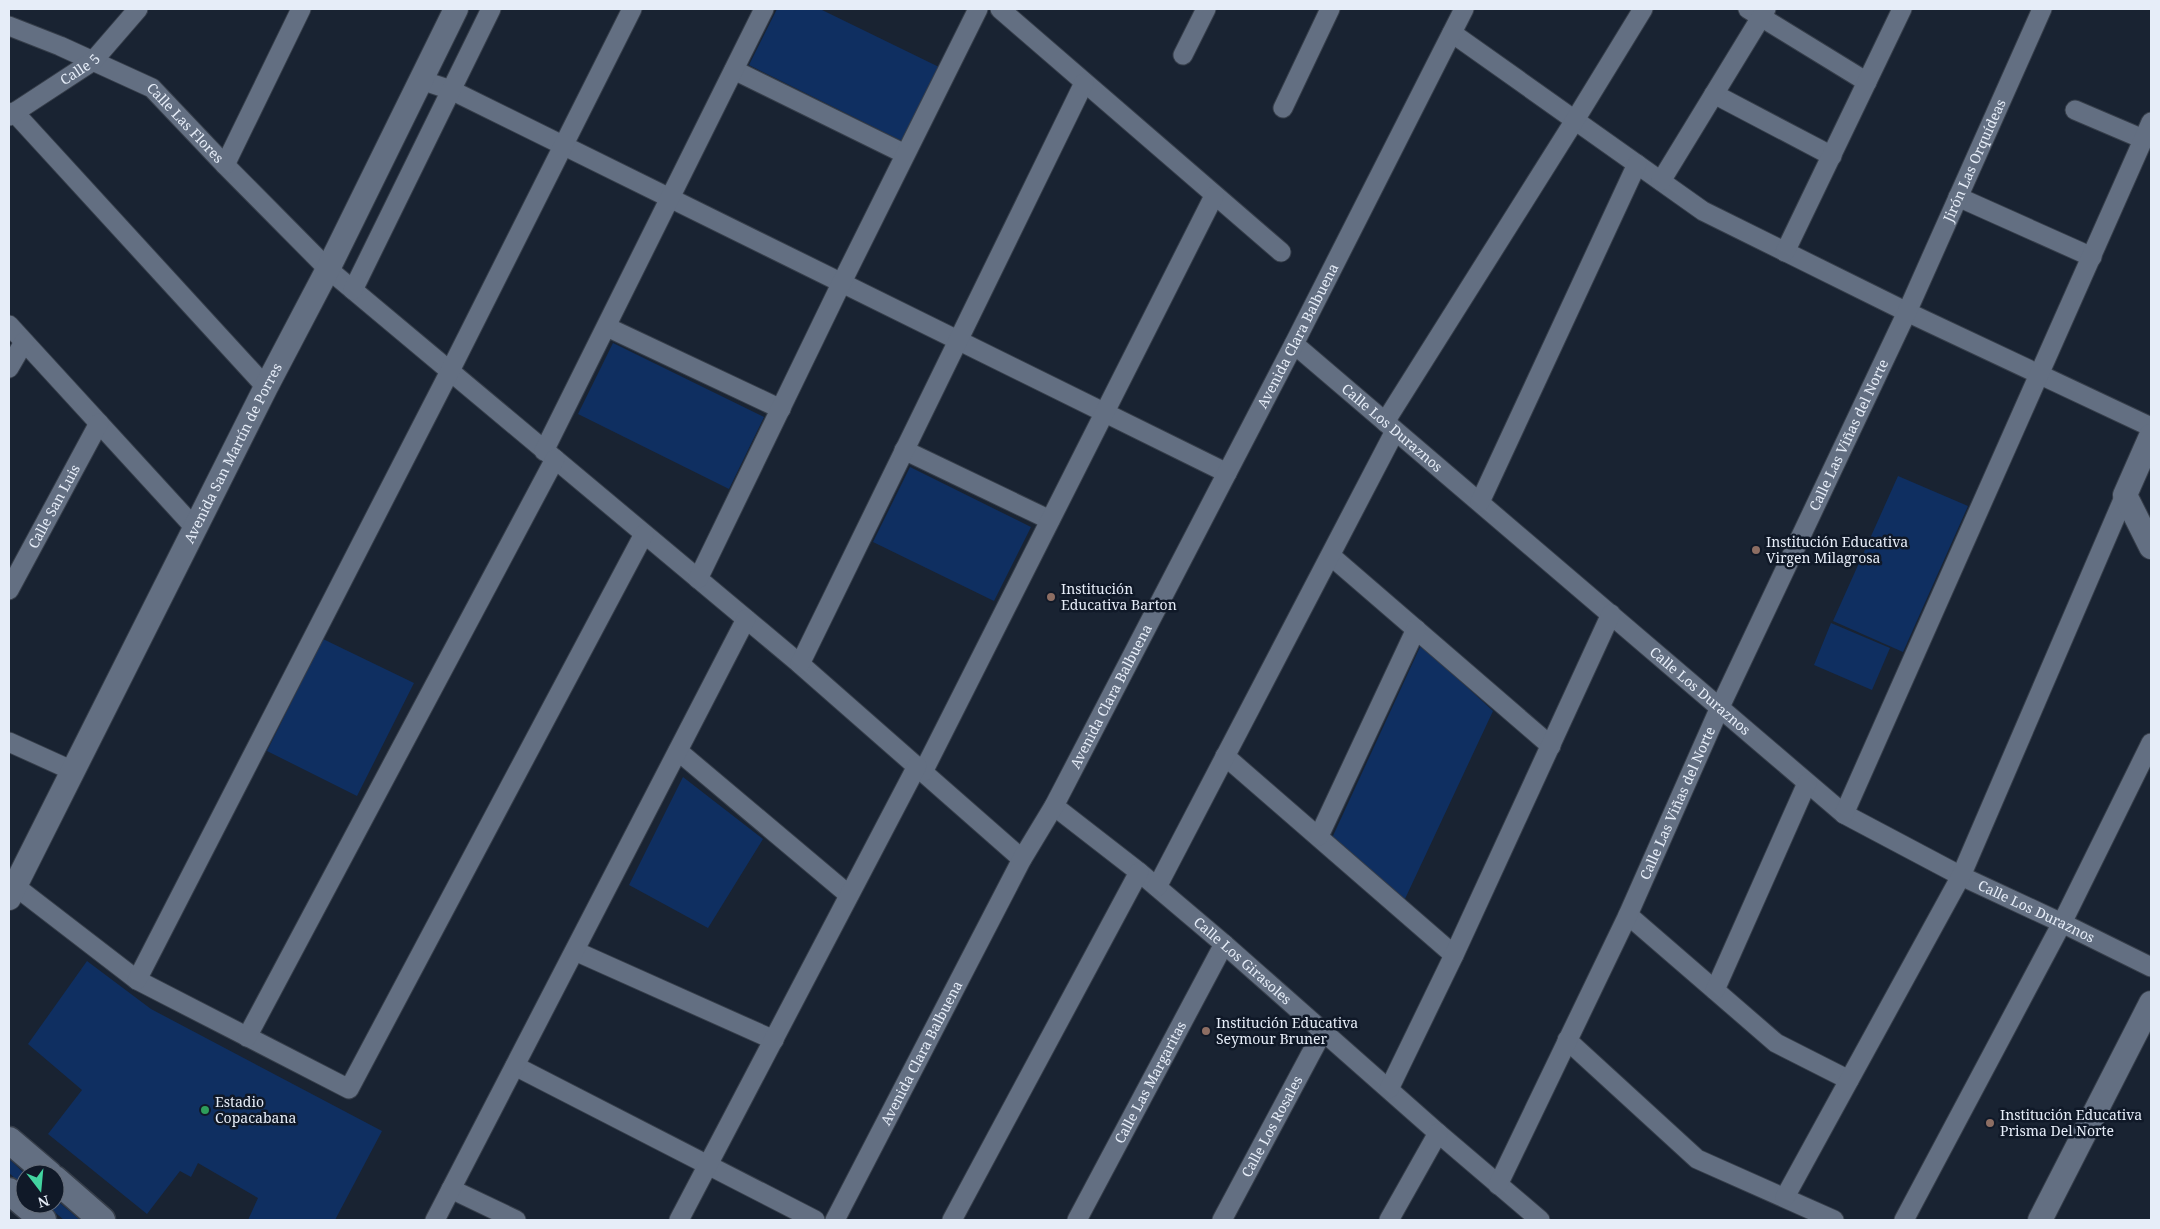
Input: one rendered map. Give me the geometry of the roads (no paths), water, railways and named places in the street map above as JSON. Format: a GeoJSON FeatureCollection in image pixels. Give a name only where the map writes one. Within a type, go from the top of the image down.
{"type":"FeatureCollection","features":[{"type":"Feature","properties":{"kind":"main road"},"geometry":{"type":"LineString","coordinates":[[9,1140],[37,1164]]}},
{"type":"Feature","properties":{"kind":"main road"},"geometry":{"type":"LineString","coordinates":[[65,1188],[102,1220]]}},
{"type":"Feature","properties":{"kind":"main road"},"geometry":{"type":"LineString","coordinates":[[9,1191],[43,1220]]}},
{"type":"Feature","properties":{"kind":"street","name":"Calle 5"},"geometry":{"type":"LineString","coordinates":[[11,114],[93,61],[138,9]]}},
{"type":"Feature","properties":{"kind":"street"},"geometry":{"type":"LineString","coordinates":[[225,166],[301,9]]}},
{"type":"Feature","properties":{"kind":"street","name":"Avenida San Martín de Porres"},"geometry":{"type":"LineString","coordinates":[[11,889],[73,771],[266,386],[328,269],[456,9]]}},
{"type":"Feature","properties":{"kind":"street"},"geometry":{"type":"LineString","coordinates":[[354,290],[491,9]]}},
{"type":"Feature","properties":{"kind":"street"},"geometry":{"type":"LineString","coordinates":[[137,980],[565,146],[632,9]]}},
{"type":"Feature","properties":{"kind":"street"},"geometry":{"type":"LineString","coordinates":[[247,1038],[550,455],[607,327],[764,9]]}},
{"type":"Feature","properties":{"kind":"street"},"geometry":{"type":"LineString","coordinates":[[698,579],[842,282],[978,9]]}},
{"type":"Feature","properties":{"kind":"street"},"geometry":{"type":"LineString","coordinates":[[1000,9],[1281,252]]}},
{"type":"Feature","properties":{"kind":"street"},"geometry":{"type":"LineString","coordinates":[[1183,55],[1206,9]]}},
{"type":"Feature","properties":{"kind":"street"},"geometry":{"type":"LineString","coordinates":[[1283,108],[1330,9]]}},
{"type":"Feature","properties":{"kind":"street","name":"Avenida Clara Balbuena"},"geometry":{"type":"LineString","coordinates":[[835,1220],[1022,858],[1054,806],[1227,473],[1464,9]]}},
{"type":"Feature","properties":{"kind":"street"},"geometry":{"type":"LineString","coordinates":[[1157,887],[1331,556],[1390,426],[1642,9]]}},
{"type":"Feature","properties":{"kind":"street"},"geometry":{"type":"LineString","coordinates":[[1785,252],[1902,9]]}},
{"type":"Feature","properties":{"kind":"street","name":"Jirón Las Orquídeas"},"geometry":{"type":"LineString","coordinates":[[1907,312],[2042,9]]}},
{"type":"Feature","properties":{"kind":"street"},"geometry":{"type":"LineString","coordinates":[[1661,181],[1714,94],[1758,12],[1867,82]]}},
{"type":"Feature","properties":{"kind":"street","name":"Calle Las Flores"},"geometry":{"type":"LineString","coordinates":[[9,26],[152,88],[225,166],[328,269],[800,664],[1022,858]]}},
{"type":"Feature","properties":{"kind":"street"},"geometry":{"type":"LineString","coordinates":[[1452,33],[1703,211],[1907,312],[2151,427]]}},
{"type":"Feature","properties":{"kind":"street"},"geometry":{"type":"LineString","coordinates":[[734,70],[906,154]]}},
{"type":"Feature","properties":{"kind":"street"},"geometry":{"type":"LineString","coordinates":[[421,80],[451,90],[1227,473]]}},
{"type":"Feature","properties":{"kind":"street"},"geometry":{"type":"LineString","coordinates":[[800,664],[1084,83]]}},
{"type":"Feature","properties":{"kind":"street"},"geometry":{"type":"LineString","coordinates":[[1714,94],[1832,156]]}},
{"type":"Feature","properties":{"kind":"street"},"geometry":{"type":"LineString","coordinates":[[2075,110],[2144,139]]}},
{"type":"Feature","properties":{"kind":"street"},"geometry":{"type":"LineString","coordinates":[[11,114],[266,386]]}},
{"type":"Feature","properties":{"kind":"street"},"geometry":{"type":"LineString","coordinates":[[1844,814],[2151,122]]}},
{"type":"Feature","properties":{"kind":"street"},"geometry":{"type":"LineString","coordinates":[[1480,502],[1637,164]]}},
{"type":"Feature","properties":{"kind":"street"},"geometry":{"type":"LineString","coordinates":[[679,1220],[850,895],[920,769],[1050,520],[1214,196]]}},
{"type":"Feature","properties":{"kind":"street"},"geometry":{"type":"LineString","coordinates":[[1958,197],[2092,257]]}},
{"type":"Feature","properties":{"kind":"street","name":"Calle Las Viñas del Norte"},"geometry":{"type":"LineString","coordinates":[[1498,1185],[1628,915],[1720,707],[1907,312]]}},
{"type":"Feature","properties":{"kind":"street"},"geometry":{"type":"LineString","coordinates":[[9,325],[195,528]]}},
{"type":"Feature","properties":{"kind":"street"},"geometry":{"type":"LineString","coordinates":[[607,327],[781,409]]}},
{"type":"Feature","properties":{"kind":"street"},"geometry":{"type":"LineString","coordinates":[[9,368],[24,342]]}},
{"type":"Feature","properties":{"kind":"street","name":"Calle Los Duraznos"},"geometry":{"type":"LineString","coordinates":[[1294,344],[1844,814],[1961,876],[2062,922],[2151,967]]}},
{"type":"Feature","properties":{"kind":"street","name":"Calle San Luis"},"geometry":{"type":"LineString","coordinates":[[9,590],[98,423]]}},
{"type":"Feature","properties":{"kind":"street"},"geometry":{"type":"LineString","coordinates":[[1784,1197],[1961,876],[2151,436]]}},
{"type":"Feature","properties":{"kind":"street"},"geometry":{"type":"LineString","coordinates":[[904,450],[1050,520]]}},
{"type":"Feature","properties":{"kind":"street"},"geometry":{"type":"LineString","coordinates":[[2125,495],[2151,547]]}},
{"type":"Feature","properties":{"kind":"street"},"geometry":{"type":"LineString","coordinates":[[11,889],[137,980],[349,1089],[644,534]]}},
{"type":"Feature","properties":{"kind":"street"},"geometry":{"type":"LineString","coordinates":[[1331,556],[1551,746]]}},
{"type":"Feature","properties":{"kind":"street"},"geometry":{"type":"LineString","coordinates":[[1389,1089],[1454,954],[1611,614]]}},
{"type":"Feature","properties":{"kind":"street"},"geometry":{"type":"LineString","coordinates":[[435,1220],[746,619]]}},
{"type":"Feature","properties":{"kind":"street"},"geometry":{"type":"LineString","coordinates":[[1319,836],[1416,629]]}},
{"type":"Feature","properties":{"kind":"street"},"geometry":{"type":"LineString","coordinates":[[9,742],[73,771]]}},
{"type":"Feature","properties":{"kind":"street"},"geometry":{"type":"LineString","coordinates":[[1904,1220],[2062,922],[2151,743]]}},
{"type":"Feature","properties":{"kind":"street"},"geometry":{"type":"LineString","coordinates":[[678,751],[850,895]]}},
{"type":"Feature","properties":{"kind":"street"},"geometry":{"type":"LineString","coordinates":[[1225,756],[1454,954]]}},
{"type":"Feature","properties":{"kind":"street"},"geometry":{"type":"LineString","coordinates":[[1714,990],[1807,784]]}},
{"type":"Feature","properties":{"kind":"street","name":"Calle Los Girasoles"},"geometry":{"type":"LineString","coordinates":[[1054,806],[1139,872],[1224,944],[1438,1133],[1540,1220]]}},
{"type":"Feature","properties":{"kind":"street"},"geometry":{"type":"LineString","coordinates":[[952,1220],[1139,872]]}},
{"type":"Feature","properties":{"kind":"street"},"geometry":{"type":"LineString","coordinates":[[1628,915],[1776,1043],[1849,1080]]}},
{"type":"Feature","properties":{"kind":"street","name":"Calle Las Margaritas"},"geometry":{"type":"LineString","coordinates":[[1077,1220],[1224,944]]}},
{"type":"Feature","properties":{"kind":"street"},"geometry":{"type":"LineString","coordinates":[[574,951],[774,1040]]}},
{"type":"Feature","properties":{"kind":"street"},"geometry":{"type":"LineString","coordinates":[[2040,1220],[2151,1003]]}},
{"type":"Feature","properties":{"kind":"street","name":"Calle Los Rosales"},"geometry":{"type":"LineString","coordinates":[[1222,1220],[1323,1031]]}},
{"type":"Feature","properties":{"kind":"street"},"geometry":{"type":"LineString","coordinates":[[1568,1040],[1697,1159],[1834,1220]]}},
{"type":"Feature","properties":{"kind":"street"},"geometry":{"type":"LineString","coordinates":[[515,1066],[815,1220]]}},
{"type":"Feature","properties":{"kind":"street"},"geometry":{"type":"LineString","coordinates":[[1389,1220],[1438,1133]]}},
{"type":"Feature","properties":{"kind":"street"},"geometry":{"type":"LineString","coordinates":[[451,1189],[516,1220]]}},
{"type":"Feature","properties":{"kind":"place","name":"Institución Educativa Virgen Milagrosa"},"geometry":{"type":"Point","coordinates":[1756,550]}},
{"type":"Feature","properties":{"kind":"place","name":"Institución Educativa Barton"},"geometry":{"type":"Point","coordinates":[1051,597]}},
{"type":"Feature","properties":{"kind":"place","name":"Institución Educativa Seymour Bruner"},"geometry":{"type":"Point","coordinates":[1206,1031]}},
{"type":"Feature","properties":{"kind":"place","name":"Estadio Copacabana"},"geometry":{"type":"Point","coordinates":[205,1110]}},
{"type":"Feature","properties":{"kind":"place","name":"Institución Educativa Prisma Del Norte"},"geometry":{"type":"Point","coordinates":[1990,1123]}}]}
